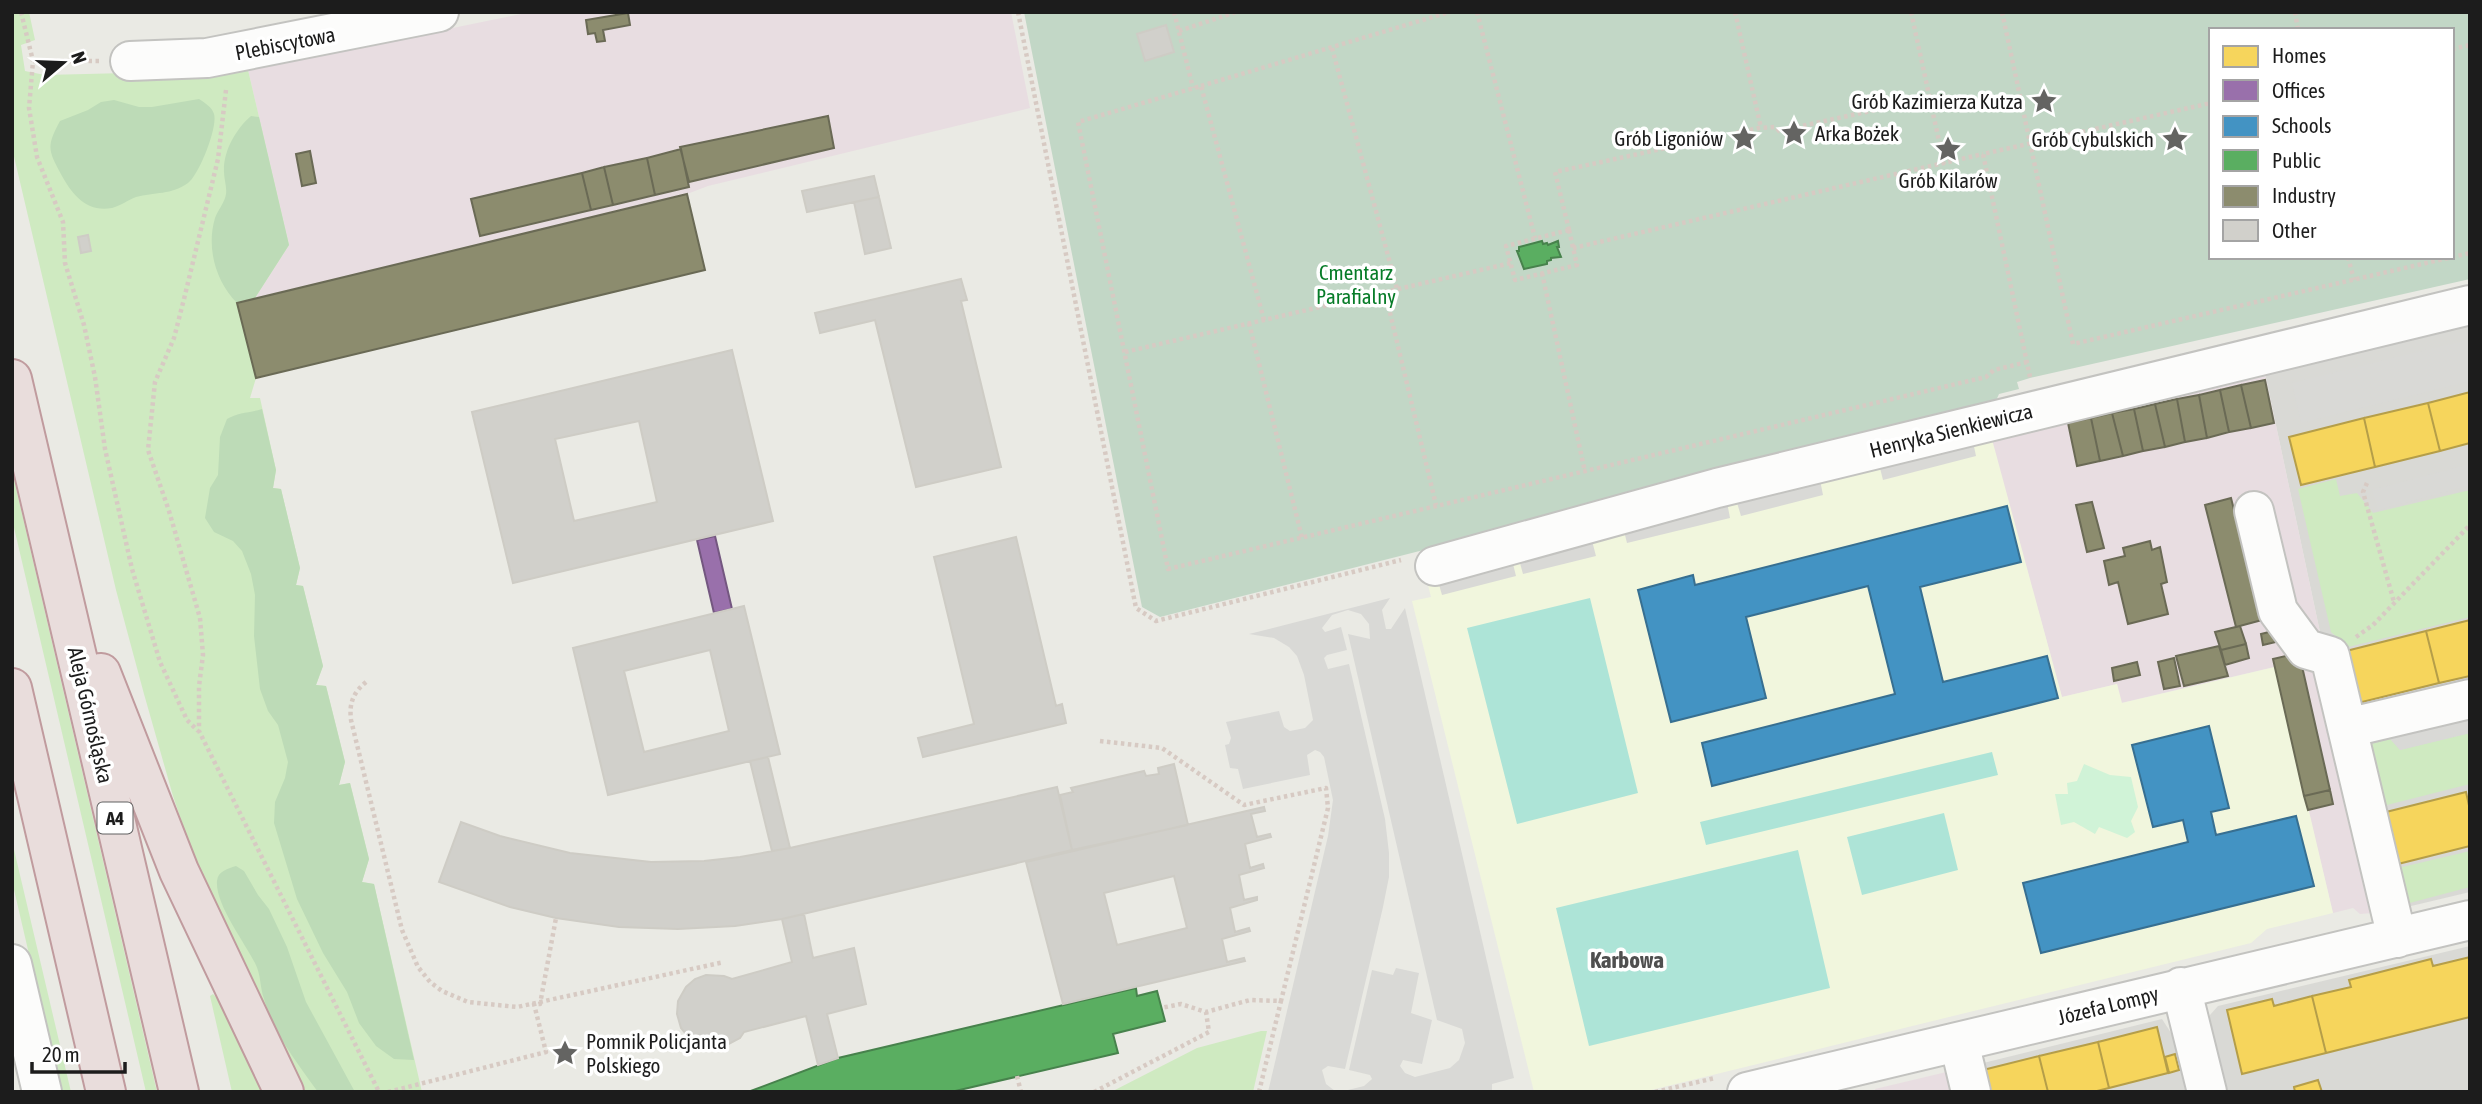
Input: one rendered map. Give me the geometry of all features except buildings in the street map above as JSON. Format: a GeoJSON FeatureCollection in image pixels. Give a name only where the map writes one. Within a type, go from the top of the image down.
{"type":"FeatureCollection","features":[{"type":"Feature","properties":{"kind":"highway","name":"Aleja Górnośląska"},"geometry":{"type":"LineString","coordinates":[[12,379],[179,1092]]}},
{"type":"Feature","properties":{"kind":"highway"},"geometry":{"type":"LineString","coordinates":[[51,544],[179,872],[284,1092]]}},
{"type":"Feature","properties":{"kind":"highway"},"geometry":{"type":"LineString","coordinates":[[12,688],[106,1092]]}},
{"type":"Feature","properties":{"kind":"street","name":"Plebiscytowa"},"geometry":{"type":"LineString","coordinates":[[130,61],[207,58],[439,12]]}},
{"type":"Feature","properties":{"kind":"street","name":"Henryka Sienkiewicza"},"geometry":{"type":"LineString","coordinates":[[1435,566],[1717,488],[2470,305]]}},
{"type":"Feature","properties":{"kind":"street"},"geometry":{"type":"LineString","coordinates":[[2254,511],[2278,611],[2306,649],[2330,656],[2397,938]]}},
{"type":"Feature","properties":{"kind":"street"},"geometry":{"type":"LineString","coordinates":[[2347,729],[2470,699]]}},
{"type":"Feature","properties":{"kind":"street","name":"Józefa Lompy"},"geometry":{"type":"LineString","coordinates":[[1747,1092],[2470,920]]}},
{"type":"Feature","properties":{"kind":"street"},"geometry":{"type":"LineString","coordinates":[[12,964],[42,1092]]}},
{"type":"Feature","properties":{"kind":"street"},"geometry":{"type":"LineString","coordinates":[[2181,987],[2207,1092]]}},
{"type":"Feature","properties":{"kind":"street"},"geometry":{"type":"LineString","coordinates":[[1959,1042],[1971,1092]]}},
{"type":"Feature","properties":{"kind":"path"},"geometry":{"type":"LineString","coordinates":[[21,12],[33,61],[29,108],[37,157],[63,222],[65,263],[84,325],[95,377],[105,449],[132,569],[160,662],[187,720],[199,731],[379,1092]]}},
{"type":"Feature","properties":{"kind":"path"},"geometry":{"type":"LineString","coordinates":[[1018,12],[1136,608],[1156,621],[1432,552],[1435,566]]}},
{"type":"Feature","properties":{"kind":"path"},"geometry":{"type":"LineString","coordinates":[[1174,12],[1193,88]]}},
{"type":"Feature","properties":{"kind":"path"},"geometry":{"type":"LineString","coordinates":[[1179,31],[1236,12]]}},
{"type":"Feature","properties":{"kind":"path"},"geometry":{"type":"LineString","coordinates":[[1450,12],[1078,122],[1168,569],[1986,377],[1994,370],[2027,362],[1983,154]]}},
{"type":"Feature","properties":{"kind":"path"},"geometry":{"type":"LineString","coordinates":[[1477,12],[1535,238]]}},
{"type":"Feature","properties":{"kind":"path"},"geometry":{"type":"LineString","coordinates":[[1735,12],[1762,128]]}},
{"type":"Feature","properties":{"kind":"path"},"geometry":{"type":"LineString","coordinates":[[1911,12],[1944,164]]}},
{"type":"Feature","properties":{"kind":"path"},"geometry":{"type":"LineString","coordinates":[[2002,12],[2073,344],[2445,259]]}},
{"type":"Feature","properties":{"kind":"path"},"geometry":{"type":"LineString","coordinates":[[1332,48],[1397,289]]}},
{"type":"Feature","properties":{"kind":"path"},"geometry":{"type":"LineString","coordinates":[[199,731],[199,686],[203,656],[200,618],[148,450],[155,382],[174,338],[218,159],[232,53]]}},
{"type":"Feature","properties":{"kind":"path"},"geometry":{"type":"LineString","coordinates":[[33,61],[130,61]]}},
{"type":"Feature","properties":{"kind":"path"},"geometry":{"type":"LineString","coordinates":[[1201,86],[1264,320]]}},
{"type":"Feature","properties":{"kind":"path"},"geometry":{"type":"LineString","coordinates":[[1569,230],[1506,246],[1515,280],[1577,265],[1569,230],[1555,172],[1762,128],[1776,127],[1779,131],[1930,98]]}},
{"type":"Feature","properties":{"kind":"path"},"geometry":{"type":"LineString","coordinates":[[1573,248],[1944,164],[2029,142],[2209,103]]}},
{"type":"Feature","properties":{"kind":"path"},"geometry":{"type":"LineString","coordinates":[[2348,259],[2354,281]]}},
{"type":"Feature","properties":{"kind":"path"},"geometry":{"type":"LineString","coordinates":[[1125,352],[1511,263]]}},
{"type":"Feature","properties":{"kind":"path"},"geometry":{"type":"LineString","coordinates":[[1542,274],[1585,472]]}},
{"type":"Feature","properties":{"kind":"path"},"geometry":{"type":"LineString","coordinates":[[1385,292],[1436,505]]}},
{"type":"Feature","properties":{"kind":"path"},"geometry":{"type":"LineString","coordinates":[[1249,323],[1301,538]]}},
{"type":"Feature","properties":{"kind":"path"},"geometry":{"type":"LineString","coordinates":[[2367,483],[2363,492],[2394,603]]}},
{"type":"Feature","properties":{"kind":"path"},"geometry":{"type":"LineString","coordinates":[[2330,656],[2373,625],[2470,525]]}},
{"type":"Feature","properties":{"kind":"path"},"geometry":{"type":"LineString","coordinates":[[366,681],[356,690],[350,706],[351,720],[402,930],[414,958],[430,982],[454,998],[503,1007],[537,1004],[724,962]]}},
{"type":"Feature","properties":{"kind":"path"},"geometry":{"type":"LineString","coordinates":[[1100,741],[1162,748],[1244,805],[1326,788],[1328,808],[1259,1092]]}},
{"type":"Feature","properties":{"kind":"path"},"geometry":{"type":"LineString","coordinates":[[388,1092],[546,1052],[537,1004],[556,918]]}},
{"type":"Feature","properties":{"kind":"path"},"geometry":{"type":"LineString","coordinates":[[1161,1008],[1181,1004],[1206,1012],[1250,1000],[1280,1001]]}},
{"type":"Feature","properties":{"kind":"path"},"geometry":{"type":"LineString","coordinates":[[1094,1092],[1209,1032],[1206,1012]]}},
{"type":"Feature","properties":{"kind":"path"},"geometry":{"type":"LineString","coordinates":[[1017,1076],[1021,1092]]}},
{"type":"Feature","properties":{"kind":"shaded area"},"geometry":{"type":"Polygon","coordinates":[[[531,12],[1011,12],[1030,108],[255,298],[289,245],[248,70],[531,12]]]}},
{"type":"Feature","properties":{"kind":"shaded area"},"geometry":{"type":"Polygon","coordinates":[[[2470,324],[2470,892],[2386,912],[2324,651],[2264,369],[2470,324]]]}},
{"type":"Feature","properties":{"kind":"shaded area"},"geometry":{"type":"Polygon","coordinates":[[[2470,339],[2470,381],[2301,423],[2292,383],[2470,339]]]}},
{"type":"Feature","properties":{"kind":"shaded area"},"geometry":{"type":"Polygon","coordinates":[[[2264,369],[2324,651],[2386,912],[2360,914],[2353,908],[2333,913],[2274,667],[2121,703],[2117,684],[2062,697],[1988,427],[2264,369]]]}},
{"type":"Feature","properties":{"kind":"shaded area"},"geometry":{"type":"Polygon","coordinates":[[[1990,432],[2062,697],[2117,684],[2122,703],[2275,667],[2333,913],[2267,929],[2251,943],[1643,1092],[1534,1092],[1412,601],[1431,597],[1425,573],[1990,432]]]}},
{"type":"Feature","properties":{"kind":"shaded area"},"geometry":{"type":"Polygon","coordinates":[[[1972,437],[1976,456],[1883,480],[1878,460],[1972,437]]]}},
{"type":"Feature","properties":{"kind":"shaded area"},"geometry":{"type":"Polygon","coordinates":[[[2470,464],[2470,485],[2378,510],[2372,490],[2470,464]]]}},
{"type":"Feature","properties":{"kind":"shaded area"},"geometry":{"type":"Polygon","coordinates":[[[1819,475],[1823,495],[1741,516],[1735,496],[1819,475]]]}},
{"type":"Feature","properties":{"kind":"shaded area"},"geometry":{"type":"Polygon","coordinates":[[[1726,497],[1730,518],[1627,543],[1622,523],[1726,497]]]}},
{"type":"Feature","properties":{"kind":"shaded area"},"geometry":{"type":"Polygon","coordinates":[[[1591,537],[1596,556],[1523,574],[1518,556],[1591,537]]]}},
{"type":"Feature","properties":{"kind":"shaded area"},"geometry":{"type":"Polygon","coordinates":[[[1511,556],[1516,576],[1442,595],[1436,574],[1511,556]]]}},
{"type":"Feature","properties":{"kind":"shaded area"},"geometry":{"type":"Polygon","coordinates":[[[1390,598],[1382,610],[1386,629],[1391,629],[1405,608],[1514,1078],[1492,1084],[1492,1092],[1268,1092],[1328,836],[1333,800],[1324,757],[1315,750],[1307,755],[1310,775],[1243,789],[1238,769],[1230,768],[1225,745],[1229,744],[1231,738],[1226,722],[1279,711],[1284,727],[1290,731],[1305,728],[1313,720],[1304,675],[1297,656],[1289,647],[1274,638],[1249,634],[1390,598]],[[1348,610],[1332,615],[1322,628],[1325,632],[1341,627],[1347,650],[1324,658],[1328,669],[1349,664],[1385,819],[1389,877],[1345,1069],[1328,1066],[1322,1070],[1326,1084],[1335,1091],[1364,1086],[1372,1079],[1370,1075],[1349,1070],[1372,970],[1393,975],[1396,968],[1419,973],[1411,1013],[1432,1020],[1422,1064],[1403,1060],[1400,1066],[1405,1073],[1415,1077],[1450,1068],[1459,1060],[1465,1043],[1462,1029],[1437,1020],[1348,634],[1370,639],[1369,624],[1361,614],[1348,610]]]}},
{"type":"Feature","properties":{"kind":"shaded area"},"geometry":{"type":"Polygon","coordinates":[[[1590,598],[1638,793],[1517,824],[1467,628],[1590,598]]]}},
{"type":"Feature","properties":{"kind":"shaded area"},"geometry":{"type":"Polygon","coordinates":[[[2470,706],[2470,733],[2400,750],[2381,728],[2470,706]]]}},
{"type":"Feature","properties":{"kind":"shaded area"},"geometry":{"type":"Polygon","coordinates":[[[1992,752],[1998,775],[1706,845],[1700,822],[1992,752]]]}},
{"type":"Feature","properties":{"kind":"shaded area"},"geometry":{"type":"Polygon","coordinates":[[[2084,764],[2110,775],[2131,777],[2138,807],[2131,821],[2135,832],[2127,838],[2099,827],[2095,834],[2074,822],[2061,825],[2055,794],[2068,794],[2067,783],[2077,781],[2084,764]]]}},
{"type":"Feature","properties":{"kind":"shaded area"},"geometry":{"type":"Polygon","coordinates":[[[1944,813],[1958,870],[1862,895],[1847,837],[1944,813]]]}},
{"type":"Feature","properties":{"kind":"shaded area"},"geometry":{"type":"Polygon","coordinates":[[[1798,850],[1830,988],[1589,1046],[1556,908],[1798,850]]]}},
{"type":"Feature","properties":{"kind":"shaded area"},"geometry":{"type":"Polygon","coordinates":[[[2470,946],[2470,1092],[2226,1092],[2209,1025],[2210,1015],[2218,1006],[2470,946]]]}},
{"type":"Feature","properties":{"kind":"shaded area"},"geometry":{"type":"Polygon","coordinates":[[[2162,1019],[2173,1036],[2188,1092],[1965,1092],[1959,1069],[2162,1019]]]}},
{"type":"Feature","properties":{"kind":"shaded area"},"geometry":{"type":"Polygon","coordinates":[[[1959,1069],[1965,1092],[1876,1092],[1875,1089],[1959,1069]]]}},
{"type":"Feature","properties":{"kind":"green space"},"geometry":{"type":"Polygon","coordinates":[[[12,12],[29,12],[35,40],[21,45],[25,71],[45,75],[248,70],[289,245],[255,298],[237,303],[256,378],[250,398],[260,398],[276,470],[273,488],[281,489],[300,568],[296,585],[303,586],[323,666],[316,685],[326,686],[345,762],[339,785],[350,783],[369,859],[362,882],[374,884],[422,1092],[305,1092],[274,1041],[211,909],[173,796],[116,590],[12,148],[12,12]]]}},
{"type":"Feature","properties":{"kind":"green space","name":"Cmentarz Parafialny"},"geometry":{"type":"Polygon","coordinates":[[[1024,12],[2470,12],[2470,279],[2030,378],[2017,382],[2019,389],[1999,394],[1994,405],[1160,617],[1142,607],[1024,12]]]}},
{"type":"Feature","properties":{"kind":"green space"},"geometry":{"type":"Polygon","coordinates":[[[199,99],[208,105],[214,114],[213,129],[197,171],[188,183],[176,190],[136,197],[112,208],[95,208],[81,201],[66,183],[54,160],[50,148],[60,121],[101,102],[114,100],[139,107],[152,107],[199,99]]]}},
{"type":"Feature","properties":{"kind":"green space"},"geometry":{"type":"Polygon","coordinates":[[[251,116],[259,117],[289,245],[255,298],[237,303],[218,275],[212,253],[212,229],[226,194],[224,164],[228,148],[240,127],[251,116]]]}},
{"type":"Feature","properties":{"kind":"green space"},"geometry":{"type":"Polygon","coordinates":[[[262,409],[276,470],[273,488],[281,489],[300,568],[296,585],[303,586],[323,666],[316,685],[326,686],[345,762],[339,785],[350,783],[369,859],[362,882],[374,884],[414,1060],[394,1059],[376,1046],[359,1023],[347,992],[323,953],[297,899],[274,823],[275,802],[288,762],[278,725],[268,711],[260,689],[254,636],[255,595],[251,574],[242,551],[233,541],[214,532],[205,518],[210,488],[218,475],[220,437],[227,419],[262,409]]]}},
{"type":"Feature","properties":{"kind":"green space"},"geometry":{"type":"Polygon","coordinates":[[[12,471],[157,1092],[146,1092],[12,519],[12,471]]]}},
{"type":"Feature","properties":{"kind":"green space"},"geometry":{"type":"Polygon","coordinates":[[[2336,479],[2340,496],[2357,493],[2373,513],[2470,490],[2470,617],[2348,647],[2331,632],[2298,489],[2336,479]]]}},
{"type":"Feature","properties":{"kind":"green space"},"geometry":{"type":"Polygon","coordinates":[[[2470,733],[2470,784],[2375,808],[2360,747],[2390,739],[2400,750],[2470,733]]]}},
{"type":"Feature","properties":{"kind":"green space"},"geometry":{"type":"Polygon","coordinates":[[[12,841],[71,1092],[61,1092],[12,881],[12,841]]]}},
{"type":"Feature","properties":{"kind":"green space"},"geometry":{"type":"Polygon","coordinates":[[[2470,851],[2470,887],[2402,905],[2394,869],[2470,851]]]}},
{"type":"Feature","properties":{"kind":"green space"},"geometry":{"type":"Polygon","coordinates":[[[236,866],[244,871],[269,909],[287,947],[306,1002],[355,1092],[318,1092],[280,1036],[268,1012],[257,967],[226,912],[218,890],[219,875],[236,866]]]}},
{"type":"Feature","properties":{"kind":"green space"},"geometry":{"type":"Polygon","coordinates":[[[213,994],[266,1092],[232,1092],[210,996],[213,994]]]}},
{"type":"Feature","properties":{"kind":"green space"},"geometry":{"type":"Polygon","coordinates":[[[1267,1031],[1253,1092],[1111,1092],[1197,1048],[1267,1031]]]}},
{"type":"Feature","properties":{"kind":"place","name":"Grób Kazimierza Kutza"},"geometry":{"type":"Point","coordinates":[2044,101]}},
{"type":"Feature","properties":{"kind":"place","name":"Arka Bożek"},"geometry":{"type":"Point","coordinates":[1794,133]}},
{"type":"Feature","properties":{"kind":"place","name":"Grób Ligoniów"},"geometry":{"type":"Point","coordinates":[1744,138]}},
{"type":"Feature","properties":{"kind":"place","name":"Grób Cybulskich"},"geometry":{"type":"Point","coordinates":[2175,139]}},
{"type":"Feature","properties":{"kind":"place","name":"Grób Kilarów"},"geometry":{"type":"Point","coordinates":[1948,149]}},
{"type":"Feature","properties":{"kind":"place","name":"Pomnik Policjanta Polskiego"},"geometry":{"type":"Point","coordinates":[565,1053]}},
{"type":"Feature","properties":{"kind":"district","name":"Karbowa"},"geometry":{"type":"Point","coordinates":[1627,960]}}]}
